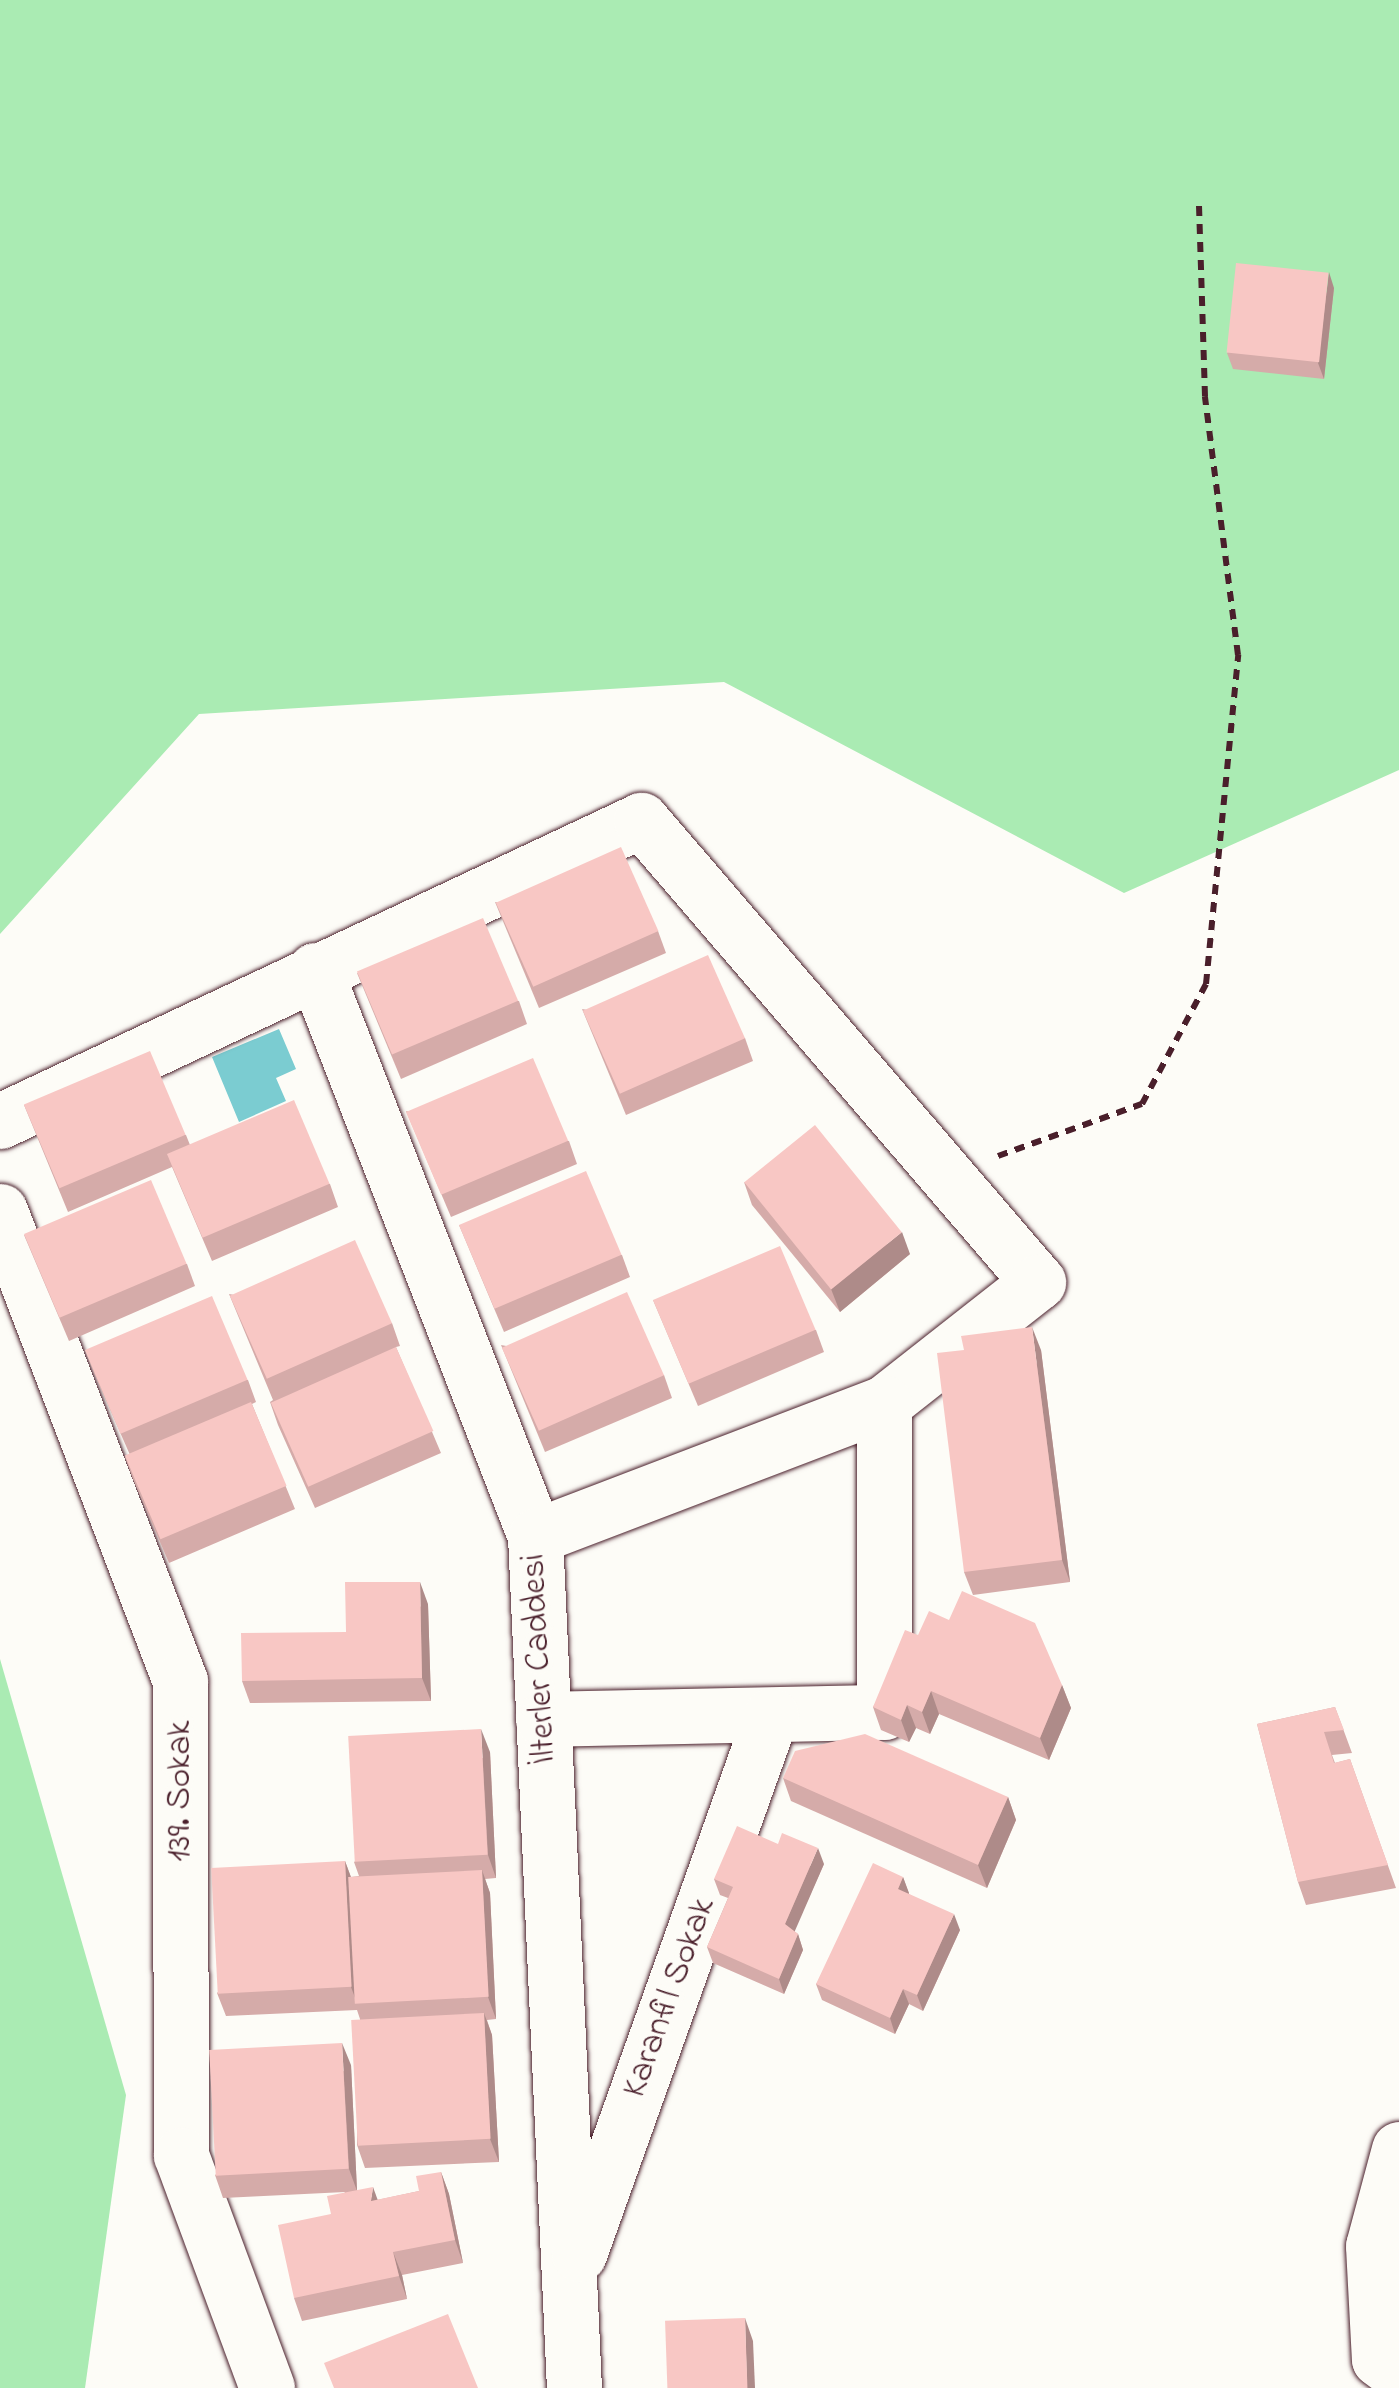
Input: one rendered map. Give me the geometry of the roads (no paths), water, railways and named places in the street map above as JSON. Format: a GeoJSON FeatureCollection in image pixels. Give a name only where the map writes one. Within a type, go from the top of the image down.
{"type":"FeatureCollection","features":[{"type":"Feature","properties":{"kind":"street"},"geometry":{"type":"LineString","coordinates":[[0,1120],[641,820],[1038,1282],[884,1403],[535,1536]]}},
{"type":"Feature","properties":{"kind":"street","name":"İlterler Caddesi"},"geometry":{"type":"LineString","coordinates":[[315,970],[535,1536],[574,2388]]}},
{"type":"Feature","properties":{"kind":"street","name":"139. Sokak"},"geometry":{"type":"LineString","coordinates":[[0,1211],[180,1681],[182,2155],[267,2388]]}},
{"type":"Feature","properties":{"kind":"street"},"geometry":{"type":"LineString","coordinates":[[543,1719],[884,1712],[884,1403]]}},
{"type":"Feature","properties":{"kind":"street","name":"Karanfil Sokak"},"geometry":{"type":"LineString","coordinates":[[569,2282],[770,1715]]}},
{"type":"Feature","properties":{"kind":"street"},"geometry":{"type":"LineString","coordinates":[[1399,2148],[1373,2246],[1378,2359],[1399,2374]]}},
{"type":"Feature","properties":{"kind":"water"},"geometry":{"type":"Polygon","coordinates":[[[279,1029],[296,1069],[276,1078],[286,1101],[239,1122],[212,1057],[279,1029]]]}}]}
